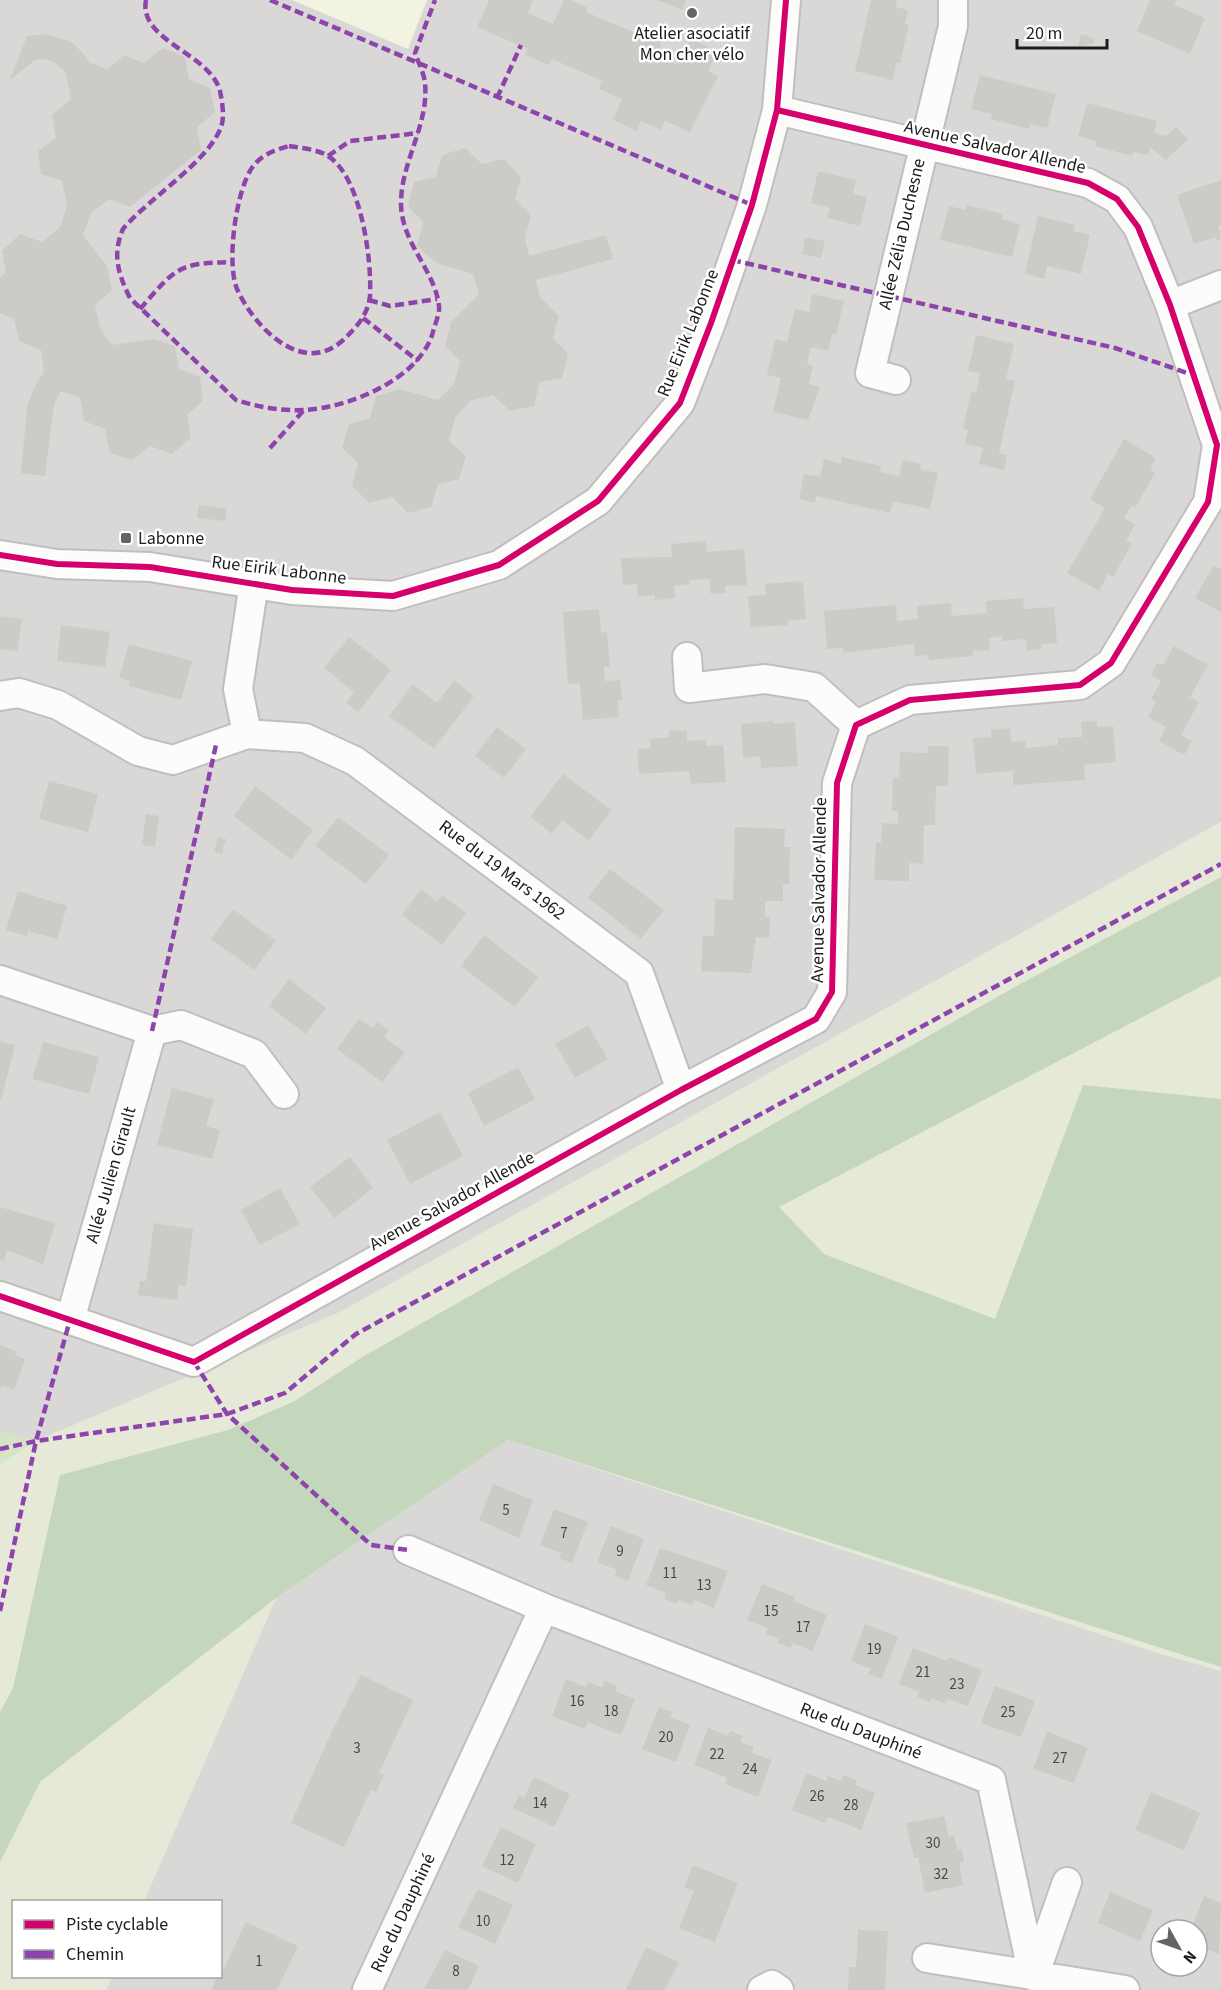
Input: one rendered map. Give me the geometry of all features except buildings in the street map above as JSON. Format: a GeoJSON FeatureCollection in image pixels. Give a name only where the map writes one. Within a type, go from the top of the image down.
{"type":"FeatureCollection","features":[{"type":"Feature","properties":{"kind":"street","name":"Rue Eirik Labonne"},"geometry":{"type":"LineString","coordinates":[[0,555],[57,564],[150,567],[292,590],[393,596],[499,565],[598,501],[680,403],[752,205],[777,110],[786,0]]}},
{"type":"Feature","properties":{"kind":"street","name":"Allée Zélia Duchesne"},"geometry":{"type":"LineString","coordinates":[[896,380],[870,373],[953,26],[953,0]]}},
{"type":"Feature","properties":{"kind":"street","name":"Avenue Salvador Allende"},"geometry":{"type":"LineString","coordinates":[[0,1296],[194,1362],[681,1090],[816,1019],[832,992],[837,783],[856,725],[910,700],[1080,685],[1111,663],[1214,503],[1217,445],[1170,305],[1138,227],[1117,199],[1088,183],[777,110]]}},
{"type":"Feature","properties":{"kind":"street"},"geometry":{"type":"LineString","coordinates":[[1170,305],[1221,285]]}},
{"type":"Feature","properties":{"kind":"street"},"geometry":{"type":"LineString","coordinates":[[0,696],[19,693],[58,705],[138,751],[173,760],[247,734],[238,689],[254,583]]}},
{"type":"Feature","properties":{"kind":"street"},"geometry":{"type":"LineString","coordinates":[[687,657],[689,688],[765,679],[814,687],[856,725]]}},
{"type":"Feature","properties":{"kind":"street","name":"Rue du 19 Mars 1962"},"geometry":{"type":"LineString","coordinates":[[247,734],[305,738],[355,761],[639,973],[681,1090]]}},
{"type":"Feature","properties":{"kind":"street"},"geometry":{"type":"LineString","coordinates":[[0,980],[152,1031],[181,1025],[254,1054],[284,1094]]}},
{"type":"Feature","properties":{"kind":"street","name":"Allée Julien Girault"},"geometry":{"type":"LineString","coordinates":[[70,1320],[152,1031]]}},
{"type":"Feature","properties":{"kind":"street","name":"Rue du Dauphiné"},"geometry":{"type":"LineString","coordinates":[[408,1550],[544,1608],[991,1780],[1031,1983]]}},
{"type":"Feature","properties":{"kind":"street","name":"Rue du Dauphiné"},"geometry":{"type":"LineString","coordinates":[[367,1990],[544,1608]]}},
{"type":"Feature","properties":{"kind":"street"},"geometry":{"type":"LineString","coordinates":[[1031,1983],[1067,1882]]}},
{"type":"Feature","properties":{"kind":"street"},"geometry":{"type":"LineString","coordinates":[[927,1958],[1031,1983],[1125,1990]]}},
{"type":"Feature","properties":{"kind":"street"},"geometry":{"type":"LineString","coordinates":[[762,1990],[772,1985],[779,1990]]}},
{"type":"Feature","properties":{"kind":"shaded area"},"geometry":{"type":"Polygon","coordinates":[[[0,0],[1221,0],[1221,822],[340,1312],[36,1441],[0,1432],[0,0]]]}},
{"type":"Feature","properties":{"kind":"shaded area"},"geometry":{"type":"Polygon","coordinates":[[[292,0],[427,0],[408,49],[292,0]]]}},
{"type":"Feature","properties":{"kind":"shaded area"},"geometry":{"type":"Polygon","coordinates":[[[227,420],[318,434],[297,567],[207,554],[227,420]]]}},
{"type":"Feature","properties":{"kind":"shaded area"},"geometry":{"type":"Polygon","coordinates":[[[1221,822],[1221,1671],[1155,1652],[508,1440],[276,1598],[144,1900],[12,1900],[12,1978],[112,1978],[106,1990],[0,1990],[0,1464],[36,1441],[340,1312],[1221,822]]]}},
{"type":"Feature","properties":{"kind":"shaded area"},"geometry":{"type":"Polygon","coordinates":[[[1221,877],[1221,976],[779,1207],[824,1254],[995,1319],[1083,1085],[1221,1099],[1221,1667],[508,1440],[276,1598],[40,1782],[0,1862],[0,1712],[13,1688],[60,1475],[228,1430],[295,1401],[364,1356],[1020,984],[1221,877]]]}},
{"type":"Feature","properties":{"kind":"shaded area"},"geometry":{"type":"Polygon","coordinates":[[[508,1440],[1155,1652],[1221,1671],[1221,1990],[106,1990],[112,1978],[222,1978],[222,1900],[144,1900],[276,1598],[508,1440]]]}},
{"type":"Feature","properties":{"kind":"green space"},"geometry":{"type":"Polygon","coordinates":[[[0,1431],[35,1441],[36,1441],[0,1464],[0,1431]]]}},
{"type":"Feature","properties":{"kind":"marked path"},"geometry":{"type":"LineString","coordinates":[[146,0],[146,14],[153,26],[163,37],[214,78],[220,91],[223,119],[214,140],[204,153],[123,229],[117,255],[122,281],[130,298],[236,400],[269,408],[294,410],[341,404],[380,388],[414,364],[426,349],[433,332],[439,309],[436,293],[406,231],[401,203],[405,173],[419,129],[425,99],[425,83],[415,53],[435,0]]}},
{"type":"Feature","properties":{"kind":"marked path"},"geometry":{"type":"LineString","coordinates":[[270,0],[752,205]]}},
{"type":"Feature","properties":{"kind":"marked path"},"geometry":{"type":"LineString","coordinates":[[497,98],[521,45]]}},
{"type":"Feature","properties":{"kind":"marked path"},"geometry":{"type":"LineString","coordinates":[[328,156],[350,141],[418,133]]}},
{"type":"Feature","properties":{"kind":"marked path"},"geometry":{"type":"LineString","coordinates":[[289,146],[324,154],[339,167],[349,182],[356,200],[366,241],[370,280],[367,309],[352,331],[342,341],[326,351],[311,353],[295,350],[266,331],[244,303],[234,277],[233,244],[242,190],[254,165],[261,158],[289,146]]}},
{"type":"Feature","properties":{"kind":"marked path"},"geometry":{"type":"LineString","coordinates":[[732,260],[1115,348],[1193,375]]}},
{"type":"Feature","properties":{"kind":"marked path"},"geometry":{"type":"LineString","coordinates":[[140,309],[162,284],[179,270],[199,264],[232,262]]}},
{"type":"Feature","properties":{"kind":"marked path"},"geometry":{"type":"LineString","coordinates":[[369,300],[390,306],[437,299]]}},
{"type":"Feature","properties":{"kind":"marked path"},"geometry":{"type":"LineString","coordinates":[[363,318],[418,361]]}},
{"type":"Feature","properties":{"kind":"marked path"},"geometry":{"type":"LineString","coordinates":[[270,448],[304,410]]}},
{"type":"Feature","properties":{"kind":"marked path"},"geometry":{"type":"LineString","coordinates":[[152,1031],[216,745]]}},
{"type":"Feature","properties":{"kind":"marked path"},"geometry":{"type":"LineString","coordinates":[[0,1449],[36,1441],[227,1414],[285,1393],[356,1334],[1221,864]]}},
{"type":"Feature","properties":{"kind":"marked path"},"geometry":{"type":"LineString","coordinates":[[0,1611],[36,1441],[70,1320]]}},
{"type":"Feature","properties":{"kind":"marked path"},"geometry":{"type":"LineString","coordinates":[[194,1362],[227,1414],[371,1545],[408,1550]]}},
{"type":"Feature","properties":{"kind":"cycle path"},"geometry":{"type":"LineString","coordinates":[[0,555],[57,564],[150,567],[292,590],[393,596],[499,565],[598,501],[680,403],[711,323],[752,205],[777,110],[786,0]]}},
{"type":"Feature","properties":{"kind":"cycle path"},"geometry":{"type":"LineString","coordinates":[[0,1296],[194,1362],[681,1090],[816,1019],[832,992],[837,783],[856,725],[910,700],[1080,685],[1111,663],[1208,502],[1217,445],[1170,305],[1138,227],[1117,199],[1088,183],[777,110]]}},
{"type":"Feature","properties":{"kind":"place","name":"Atelier asociatif Mon cher vélo"},"geometry":{"type":"Point","coordinates":[692,13]}},
{"type":"Feature","properties":{"kind":"place","name":"Labonne"},"geometry":{"type":"Point","coordinates":[126,538]}}]}
